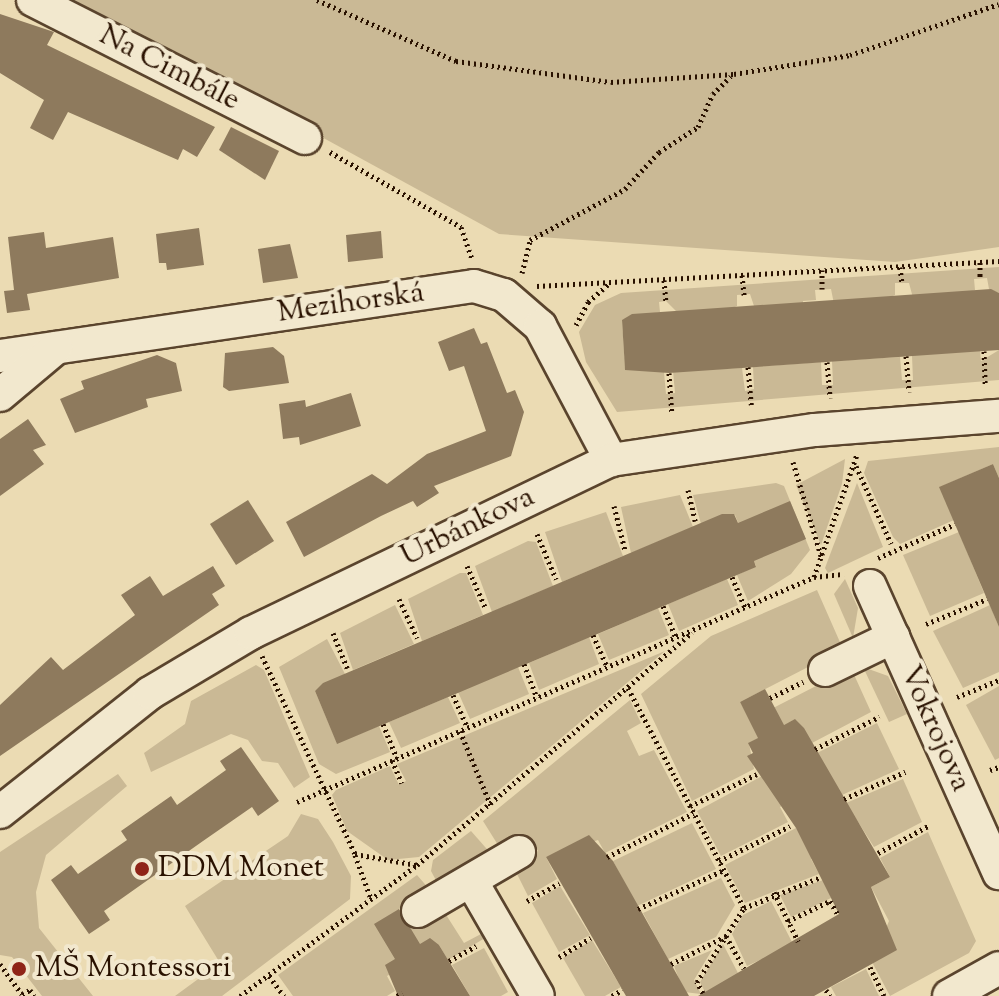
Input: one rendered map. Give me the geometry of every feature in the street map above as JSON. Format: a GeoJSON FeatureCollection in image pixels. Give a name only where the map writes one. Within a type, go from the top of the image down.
{"type":"FeatureCollection","features":[{"type":"Feature","properties":{"kind":"street","name":"Na Cimbále"},"geometry":{"type":"LineString","coordinates":[[33,0],[305,138]]}},
{"type":"Feature","properties":{"kind":"street","name":"Mezihorská"},"geometry":{"type":"LineString","coordinates":[[0,356],[474,286],[504,295],[540,326],[611,460]]}},
{"type":"Feature","properties":{"kind":"street"},"geometry":{"type":"LineString","coordinates":[[0,395],[56,348]]}},
{"type":"Feature","properties":{"kind":"street","name":"Urbánkova"},"geometry":{"type":"LineString","coordinates":[[0,812],[150,693],[251,633],[611,460],[795,433],[999,416]]}},
{"type":"Feature","properties":{"kind":"street","name":"Vokrojova"},"geometry":{"type":"LineString","coordinates":[[870,586],[999,873]]}},
{"type":"Feature","properties":{"kind":"street"},"geometry":{"type":"LineString","coordinates":[[825,670],[893,637]]}},
{"type":"Feature","properties":{"kind":"street"},"geometry":{"type":"LineString","coordinates":[[418,911],[473,884],[519,852]]}},
{"type":"Feature","properties":{"kind":"street"},"geometry":{"type":"LineString","coordinates":[[473,884],[538,996]]}},
{"type":"Feature","properties":{"kind":"street"},"geometry":{"type":"LineString","coordinates":[[949,996],[999,968]]}},
{"type":"Feature","properties":{"kind":"path"},"geometry":{"type":"LineString","coordinates":[[317,0],[456,61],[611,82],[734,74],[850,55],[999,4]]}},
{"type":"Feature","properties":{"kind":"path"},"geometry":{"type":"LineString","coordinates":[[734,74],[713,94],[698,127],[659,152],[625,189],[530,240],[522,258],[523,286],[999,261]]}},
{"type":"Feature","properties":{"kind":"path"},"geometry":{"type":"LineString","coordinates":[[305,138],[461,227],[474,272]]}},
{"type":"Feature","properties":{"kind":"path"},"geometry":{"type":"LineString","coordinates":[[980,262],[980,278]]}},
{"type":"Feature","properties":{"kind":"path"},"geometry":{"type":"LineString","coordinates":[[900,267],[902,283]]}},
{"type":"Feature","properties":{"kind":"path"},"geometry":{"type":"LineString","coordinates":[[822,270],[822,289]]}},
{"type":"Feature","properties":{"kind":"path"},"geometry":{"type":"LineString","coordinates":[[742,275],[744,295]]}},
{"type":"Feature","properties":{"kind":"path"},"geometry":{"type":"LineString","coordinates":[[664,280],[666,301]]}},
{"type":"Feature","properties":{"kind":"path"},"geometry":{"type":"LineString","coordinates":[[576,325],[588,302],[610,283]]}},
{"type":"Feature","properties":{"kind":"path"},"geometry":{"type":"LineString","coordinates":[[984,351],[985,385]]}},
{"type":"Feature","properties":{"kind":"path"},"geometry":{"type":"LineString","coordinates":[[906,356],[909,392]]}},
{"type":"Feature","properties":{"kind":"path"},"geometry":{"type":"LineString","coordinates":[[827,362],[830,398]]}},
{"type":"Feature","properties":{"kind":"path"},"geometry":{"type":"LineString","coordinates":[[748,367],[751,405]]}},
{"type":"Feature","properties":{"kind":"path"},"geometry":{"type":"LineString","coordinates":[[669,373],[672,412]]}},
{"type":"Feature","properties":{"kind":"path"},"geometry":{"type":"LineString","coordinates":[[297,802],[814,577],[855,465],[863,426]]}},
{"type":"Feature","properties":{"kind":"path"},"geometry":{"type":"LineString","coordinates":[[795,433],[793,477],[822,560]]}},
{"type":"Feature","properties":{"kind":"path"},"geometry":{"type":"LineString","coordinates":[[855,465],[891,543]]}},
{"type":"Feature","properties":{"kind":"path"},"geometry":{"type":"LineString","coordinates":[[688,490],[695,521]]}},
{"type":"Feature","properties":{"kind":"path"},"geometry":{"type":"LineString","coordinates":[[614,506],[625,550]]}},
{"type":"Feature","properties":{"kind":"path"},"geometry":{"type":"LineString","coordinates":[[894,551],[955,524]]}},
{"type":"Feature","properties":{"kind":"path"},"geometry":{"type":"LineString","coordinates":[[537,534],[556,579]]}},
{"type":"Feature","properties":{"kind":"path"},"geometry":{"type":"LineString","coordinates":[[467,566],[486,609]]}},
{"type":"Feature","properties":{"kind":"path"},"geometry":{"type":"LineString","coordinates":[[732,577],[745,608]]}},
{"type":"Feature","properties":{"kind":"path"},"geometry":{"type":"LineString","coordinates":[[399,599],[417,638]]}},
{"type":"Feature","properties":{"kind":"path"},"geometry":{"type":"LineString","coordinates":[[926,624],[987,599]]}},
{"type":"Feature","properties":{"kind":"path"},"geometry":{"type":"LineString","coordinates":[[663,606],[676,638]]}},
{"type":"Feature","properties":{"kind":"path"},"geometry":{"type":"LineString","coordinates":[[240,996],[491,806],[697,629]]}},
{"type":"Feature","properties":{"kind":"path"},"geometry":{"type":"LineString","coordinates":[[251,633],[355,854],[371,899]]}},
{"type":"Feature","properties":{"kind":"path"},"geometry":{"type":"LineString","coordinates":[[333,633],[347,668]]}},
{"type":"Feature","properties":{"kind":"path"},"geometry":{"type":"LineString","coordinates":[[593,635],[607,668]]}},
{"type":"Feature","properties":{"kind":"path"},"geometry":{"type":"LineString","coordinates":[[524,664],[537,698]]}},
{"type":"Feature","properties":{"kind":"path"},"geometry":{"type":"LineString","coordinates":[[957,697],[999,680]]}},
{"type":"Feature","properties":{"kind":"path"},"geometry":{"type":"LineString","coordinates":[[628,688],[744,908]]}},
{"type":"Feature","properties":{"kind":"path"},"geometry":{"type":"LineString","coordinates":[[453,695],[468,728]]}},
{"type":"Feature","properties":{"kind":"path"},"geometry":{"type":"LineString","coordinates":[[815,749],[879,717]]}},
{"type":"Feature","properties":{"kind":"path"},"geometry":{"type":"LineString","coordinates":[[383,724],[402,783]]}},
{"type":"Feature","properties":{"kind":"path"},"geometry":{"type":"LineString","coordinates":[[460,731],[491,806]]}},
{"type":"Feature","properties":{"kind":"path"},"geometry":{"type":"LineString","coordinates":[[990,770],[999,767]]}},
{"type":"Feature","properties":{"kind":"path"},"geometry":{"type":"LineString","coordinates":[[844,799],[905,772]]}},
{"type":"Feature","properties":{"kind":"path"},"geometry":{"type":"LineString","coordinates":[[690,806],[757,774]]}},
{"type":"Feature","properties":{"kind":"path"},"geometry":{"type":"LineString","coordinates":[[607,857],[694,813]]}},
{"type":"Feature","properties":{"kind":"path"},"geometry":{"type":"LineString","coordinates":[[878,853],[930,825]]}},
{"type":"Feature","properties":{"kind":"path"},"geometry":{"type":"LineString","coordinates":[[719,861],[790,826]]}},
{"type":"Feature","properties":{"kind":"path"},"geometry":{"type":"LineString","coordinates":[[355,854],[417,865]]}},
{"type":"Feature","properties":{"kind":"path"},"geometry":{"type":"LineString","coordinates":[[638,909],[724,870]]}},
{"type":"Feature","properties":{"kind":"path"},"geometry":{"type":"LineString","coordinates":[[703,993],[697,982],[744,908],[774,892],[821,877]]}},
{"type":"Feature","properties":{"kind":"path"},"geometry":{"type":"LineString","coordinates":[[527,901],[559,883]]}},
{"type":"Feature","properties":{"kind":"path"},"geometry":{"type":"LineString","coordinates":[[774,892],[798,941]]}},
{"type":"Feature","properties":{"kind":"path"},"geometry":{"type":"LineString","coordinates":[[788,921],[830,901],[838,915]]}},
{"type":"Feature","properties":{"kind":"path"},"geometry":{"type":"LineString","coordinates":[[671,964],[726,936]]}},
{"type":"Feature","properties":{"kind":"path"},"geometry":{"type":"LineString","coordinates":[[726,936],[744,968]]}},
{"type":"Feature","properties":{"kind":"path"},"geometry":{"type":"LineString","coordinates":[[559,957],[591,938]]}},
{"type":"Feature","properties":{"kind":"path"},"geometry":{"type":"LineString","coordinates":[[449,961],[488,939]]}},
{"type":"Feature","properties":{"kind":"path"},"geometry":{"type":"LineString","coordinates":[[0,964],[23,995],[30,990],[34,996]]}},
{"type":"Feature","properties":{"kind":"path"},"geometry":{"type":"LineString","coordinates":[[870,967],[884,996]]}},
{"type":"Feature","properties":{"kind":"path"},"geometry":{"type":"LineString","coordinates":[[269,976],[284,996]]}},
{"type":"Feature","properties":{"kind":"path"},"geometry":{"type":"LineString","coordinates":[[612,996],[622,990]]}},
{"type":"Feature","properties":{"kind":"shaded area"},"geometry":{"type":"Polygon","coordinates":[[[71,0],[999,0],[999,247],[895,262],[499,234],[71,0]]]}},
{"type":"Feature","properties":{"kind":"shaded area"},"geometry":{"type":"Polygon","coordinates":[[[999,267],[999,293],[989,289],[987,278],[974,279],[975,290],[961,295],[913,298],[909,283],[895,283],[895,295],[882,300],[834,304],[831,289],[815,290],[816,300],[803,301],[803,306],[755,309],[750,294],[737,295],[737,306],[724,312],[676,311],[666,301],[659,302],[660,312],[622,320],[625,369],[664,372],[666,394],[675,393],[673,371],[742,368],[745,391],[754,389],[753,367],[821,362],[822,385],[833,385],[832,361],[900,357],[902,380],[913,380],[912,356],[927,350],[980,351],[981,361],[999,350],[999,380],[617,412],[586,362],[579,332],[595,305],[621,293],[999,267]]]}},
{"type":"Feature","properties":{"kind":"shaded area"},"geometry":{"type":"Polygon","coordinates":[[[999,447],[999,478],[993,464],[940,487],[954,520],[900,544],[893,537],[864,473],[868,461],[999,447]]]}},
{"type":"Feature","properties":{"kind":"shaded area"},"geometry":{"type":"Polygon","coordinates":[[[845,459],[842,484],[821,545],[796,485],[845,459]]]}},
{"type":"Feature","properties":{"kind":"shaded area"},"geometry":{"type":"Polygon","coordinates":[[[776,483],[784,486],[810,550],[791,574],[748,601],[737,575],[756,566],[735,515],[701,524],[693,495],[776,483]]]}},
{"type":"Feature","properties":{"kind":"shaded area"},"geometry":{"type":"Polygon","coordinates":[[[857,483],[883,547],[828,573],[825,568],[857,483]]]}},
{"type":"Feature","properties":{"kind":"shaded area"},"geometry":{"type":"Polygon","coordinates":[[[680,495],[693,527],[631,553],[621,507],[680,495]]]}},
{"type":"Feature","properties":{"kind":"shaded area"},"geometry":{"type":"Polygon","coordinates":[[[606,512],[623,556],[562,582],[545,532],[606,512]]]}},
{"type":"Feature","properties":{"kind":"shaded area"},"geometry":{"type":"Polygon","coordinates":[[[959,532],[984,593],[930,616],[903,555],[959,532]]]}},
{"type":"Feature","properties":{"kind":"shaded area"},"geometry":{"type":"Polygon","coordinates":[[[528,541],[536,542],[553,586],[492,612],[475,566],[528,541]]]}},
{"type":"Feature","properties":{"kind":"shaded area"},"geometry":{"type":"Polygon","coordinates":[[[460,573],[466,573],[483,615],[422,641],[408,599],[460,573]]]}},
{"type":"Feature","properties":{"kind":"shaded area"},"geometry":{"type":"Polygon","coordinates":[[[727,579],[738,605],[679,631],[668,604],[727,579]]]}},
{"type":"Feature","properties":{"kind":"shaded area"},"geometry":{"type":"Polygon","coordinates":[[[845,579],[858,608],[853,638],[834,594],[845,579]]]}},
{"type":"Feature","properties":{"kind":"shaded area"},"geometry":{"type":"Polygon","coordinates":[[[817,590],[843,649],[740,702],[750,720],[851,668],[871,712],[812,743],[794,720],[749,743],[754,769],[692,801],[641,694],[711,636],[817,590]]]}},
{"type":"Feature","properties":{"kind":"shaded area"},"geometry":{"type":"Polygon","coordinates":[[[395,605],[414,644],[353,670],[340,633],[395,605]]]}},
{"type":"Feature","properties":{"kind":"shaded area"},"geometry":{"type":"Polygon","coordinates":[[[990,605],[999,627],[999,672],[963,688],[933,631],[990,605]]]}},
{"type":"Feature","properties":{"kind":"shaded area"},"geometry":{"type":"Polygon","coordinates":[[[658,608],[669,635],[609,660],[598,634],[658,608]]]}},
{"type":"Feature","properties":{"kind":"shaded area"},"geometry":{"type":"Polygon","coordinates":[[[589,637],[599,664],[539,690],[529,663],[589,637]]]}},
{"type":"Feature","properties":{"kind":"shaded area"},"geometry":{"type":"Polygon","coordinates":[[[327,639],[345,674],[315,691],[337,743],[379,726],[390,752],[336,774],[319,764],[279,667],[327,639]]]}},
{"type":"Feature","properties":{"kind":"shaded area"},"geometry":{"type":"Polygon","coordinates":[[[665,651],[419,857],[388,860],[347,831],[332,795],[336,790],[390,766],[399,785],[406,781],[397,764],[665,651]]]}},
{"type":"Feature","properties":{"kind":"shaded area"},"geometry":{"type":"Polygon","coordinates":[[[256,665],[264,670],[310,777],[294,788],[278,763],[262,761],[248,740],[231,734],[151,772],[144,753],[185,724],[191,701],[256,665]]]}},
{"type":"Feature","properties":{"kind":"shaded area"},"geometry":{"type":"Polygon","coordinates":[[[518,667],[529,694],[470,719],[458,692],[518,667]]]}},
{"type":"Feature","properties":{"kind":"shaded area"},"geometry":{"type":"Polygon","coordinates":[[[863,667],[888,676],[907,714],[889,722],[863,667]]]}},
{"type":"Feature","properties":{"kind":"shaded area"},"geometry":{"type":"Polygon","coordinates":[[[999,686],[999,758],[995,760],[966,705],[999,686]]]}},
{"type":"Feature","properties":{"kind":"shaded area"},"geometry":{"type":"Polygon","coordinates":[[[448,697],[460,723],[401,748],[389,722],[448,697]]]}},
{"type":"Feature","properties":{"kind":"shaded area"},"geometry":{"type":"Polygon","coordinates":[[[630,700],[641,723],[627,731],[639,756],[654,750],[687,812],[605,853],[598,840],[546,857],[557,879],[528,896],[513,866],[538,851],[529,837],[503,853],[483,821],[630,700]]]}},
{"type":"Feature","properties":{"kind":"shaded area"},"geometry":{"type":"Polygon","coordinates":[[[877,723],[899,769],[842,795],[817,753],[877,723]]]}},
{"type":"Feature","properties":{"kind":"shaded area"},"geometry":{"type":"Polygon","coordinates":[[[118,774],[127,786],[46,855],[36,892],[39,928],[93,996],[42,996],[12,957],[0,955],[0,852],[118,774]]]}},
{"type":"Feature","properties":{"kind":"shaded area"},"geometry":{"type":"Polygon","coordinates":[[[764,775],[785,804],[780,807],[788,822],[721,856],[697,811],[764,775]]]}},
{"type":"Feature","properties":{"kind":"shaded area"},"geometry":{"type":"Polygon","coordinates":[[[903,779],[922,822],[874,847],[846,803],[903,779]]]}},
{"type":"Feature","properties":{"kind":"shaded area"},"geometry":{"type":"Polygon","coordinates":[[[301,814],[318,819],[333,842],[351,876],[350,899],[222,996],[175,996],[220,963],[185,906],[288,836],[301,814]]]}},
{"type":"Feature","properties":{"kind":"shaded area"},"geometry":{"type":"Polygon","coordinates":[[[692,823],[716,869],[637,906],[613,861],[692,823]]]}},
{"type":"Feature","properties":{"kind":"shaded area"},"geometry":{"type":"Polygon","coordinates":[[[796,828],[816,856],[811,859],[819,874],[745,903],[725,865],[796,828]]]}},
{"type":"Feature","properties":{"kind":"shaded area"},"geometry":{"type":"Polygon","coordinates":[[[471,831],[493,856],[439,886],[431,871],[433,860],[471,831]]]}},
{"type":"Feature","properties":{"kind":"shaded area"},"geometry":{"type":"Polygon","coordinates":[[[928,832],[976,941],[969,953],[890,996],[872,962],[889,921],[871,887],[890,877],[880,858],[928,832]]]}},
{"type":"Feature","properties":{"kind":"shaded area"},"geometry":{"type":"Polygon","coordinates":[[[417,875],[430,890],[399,909],[410,927],[443,910],[464,943],[481,934],[485,938],[448,960],[439,945],[387,976],[395,991],[387,996],[293,996],[278,975],[417,875]]]}},
{"type":"Feature","properties":{"kind":"shaded area"},"geometry":{"type":"Polygon","coordinates":[[[721,878],[735,905],[716,937],[668,959],[643,913],[721,878]]]}},
{"type":"Feature","properties":{"kind":"shaded area"},"geometry":{"type":"Polygon","coordinates":[[[826,879],[831,898],[791,917],[780,895],[826,879]]]}},
{"type":"Feature","properties":{"kind":"shaded area"},"geometry":{"type":"Polygon","coordinates":[[[560,886],[590,935],[559,952],[532,903],[560,886]]]}},
{"type":"Feature","properties":{"kind":"shaded area"},"geometry":{"type":"Polygon","coordinates":[[[771,901],[793,944],[765,963],[762,959],[747,966],[732,934],[743,915],[771,901]]]}},
{"type":"Feature","properties":{"kind":"shaded area"},"geometry":{"type":"Polygon","coordinates":[[[592,940],[621,987],[605,996],[585,996],[563,958],[592,940]]]}},
{"type":"Feature","properties":{"kind":"shaded area"},"geometry":{"type":"Polygon","coordinates":[[[723,944],[739,975],[705,992],[700,982],[723,944]]]}},
{"type":"Feature","properties":{"kind":"shaded area"},"geometry":{"type":"Polygon","coordinates":[[[484,948],[508,992],[501,996],[470,996],[452,965],[484,948]]]}},
{"type":"Feature","properties":{"kind":"shaded area"},"geometry":{"type":"Polygon","coordinates":[[[712,950],[694,980],[701,994],[684,992],[674,966],[712,950]]]}},
{"type":"Feature","properties":{"kind":"shaded area"},"geometry":{"type":"Polygon","coordinates":[[[866,969],[879,996],[836,996],[831,987],[866,969]]]}},
{"type":"Feature","properties":{"kind":"building"},"geometry":{"type":"Polygon","coordinates":[[[0,14],[54,32],[47,45],[215,127],[197,157],[183,149],[178,160],[68,112],[53,140],[30,128],[44,100],[0,73],[0,14]]]}},
{"type":"Feature","properties":{"kind":"building"},"geometry":{"type":"Polygon","coordinates":[[[231,127],[279,151],[265,180],[219,150],[231,127]]]}},
{"type":"Feature","properties":{"kind":"building"},"geometry":{"type":"Polygon","coordinates":[[[199,228],[204,265],[167,270],[166,263],[159,263],[156,234],[199,228]]]}},
{"type":"Feature","properties":{"kind":"building"},"geometry":{"type":"Polygon","coordinates":[[[381,231],[383,258],[348,262],[346,235],[381,231]]]}},
{"type":"Feature","properties":{"kind":"building"},"geometry":{"type":"Polygon","coordinates":[[[44,232],[46,248],[113,237],[119,278],[27,294],[30,310],[7,313],[4,291],[14,290],[8,237],[44,232]]]}},
{"type":"Feature","properties":{"kind":"building"},"geometry":{"type":"Polygon","coordinates":[[[290,244],[298,278],[263,283],[258,249],[290,244]]]}},
{"type":"Feature","properties":{"kind":"building"},"geometry":{"type":"Polygon","coordinates":[[[991,289],[999,293],[999,350],[669,373],[625,370],[622,320],[632,314],[991,289]]]}},
{"type":"Feature","properties":{"kind":"building"},"geometry":{"type":"Polygon","coordinates":[[[474,328],[481,344],[487,342],[507,393],[515,390],[524,412],[511,456],[434,486],[439,493],[417,507],[413,501],[304,557],[286,522],[372,474],[387,484],[427,454],[486,431],[464,366],[449,371],[438,342],[474,328]]]}},
{"type":"Feature","properties":{"kind":"building"},"geometry":{"type":"Polygon","coordinates":[[[273,347],[284,356],[289,383],[229,391],[223,387],[225,353],[273,347]]]}},
{"type":"Feature","properties":{"kind":"building"},"geometry":{"type":"Polygon","coordinates":[[[157,355],[176,363],[182,391],[146,399],[148,407],[75,433],[60,399],[84,389],[81,381],[157,355]]]}},
{"type":"Feature","properties":{"kind":"building"},"geometry":{"type":"Polygon","coordinates":[[[351,393],[361,426],[300,445],[299,437],[283,439],[279,404],[305,400],[306,407],[351,393]]]}},
{"type":"Feature","properties":{"kind":"building"},"geometry":{"type":"Polygon","coordinates":[[[28,419],[46,445],[33,450],[44,464],[0,496],[0,439],[28,419]]]}},
{"type":"Feature","properties":{"kind":"building"},"geometry":{"type":"Polygon","coordinates":[[[993,464],[999,478],[999,627],[939,487],[993,464]]]}},
{"type":"Feature","properties":{"kind":"building"},"geometry":{"type":"Polygon","coordinates":[[[248,500],[274,541],[236,565],[210,524],[248,500]]]}},
{"type":"Feature","properties":{"kind":"building"},"geometry":{"type":"Polygon","coordinates":[[[790,501],[806,539],[754,561],[756,567],[337,744],[315,691],[323,683],[722,514],[734,514],[738,523],[790,501]]]}},
{"type":"Feature","properties":{"kind":"building"},"geometry":{"type":"Polygon","coordinates":[[[213,566],[225,586],[212,594],[219,605],[0,756],[0,705],[51,657],[63,670],[135,615],[121,595],[150,576],[163,596],[213,566]]]}},
{"type":"Feature","properties":{"kind":"building"},"geometry":{"type":"Polygon","coordinates":[[[765,689],[784,725],[795,719],[804,728],[890,877],[871,887],[897,950],[814,996],[698,996],[839,914],[796,828],[747,756],[753,753],[748,743],[758,738],[740,702],[765,689]]]}},
{"type":"Feature","properties":{"kind":"building"},"geometry":{"type":"Polygon","coordinates":[[[241,747],[279,801],[258,816],[252,807],[203,841],[104,911],[110,920],[89,934],[51,880],[71,865],[78,874],[127,840],[121,831],[171,796],[177,805],[226,770],[220,761],[241,747]]]}},
{"type":"Feature","properties":{"kind":"building"},"geometry":{"type":"Polygon","coordinates":[[[589,835],[613,861],[689,996],[626,996],[546,857],[589,835]]]}},
{"type":"Feature","properties":{"kind":"building"},"geometry":{"type":"Polygon","coordinates":[[[399,909],[420,944],[430,938],[439,945],[470,996],[398,996],[385,965],[395,959],[374,924],[399,909]]]}},
{"type":"Feature","properties":{"kind":"place","name":"DDM Monet"},"geometry":{"type":"Point","coordinates":[142,869]}},
{"type":"Feature","properties":{"kind":"place","name":"MŠ Montessori"},"geometry":{"type":"Point","coordinates":[19,969]}}]}
